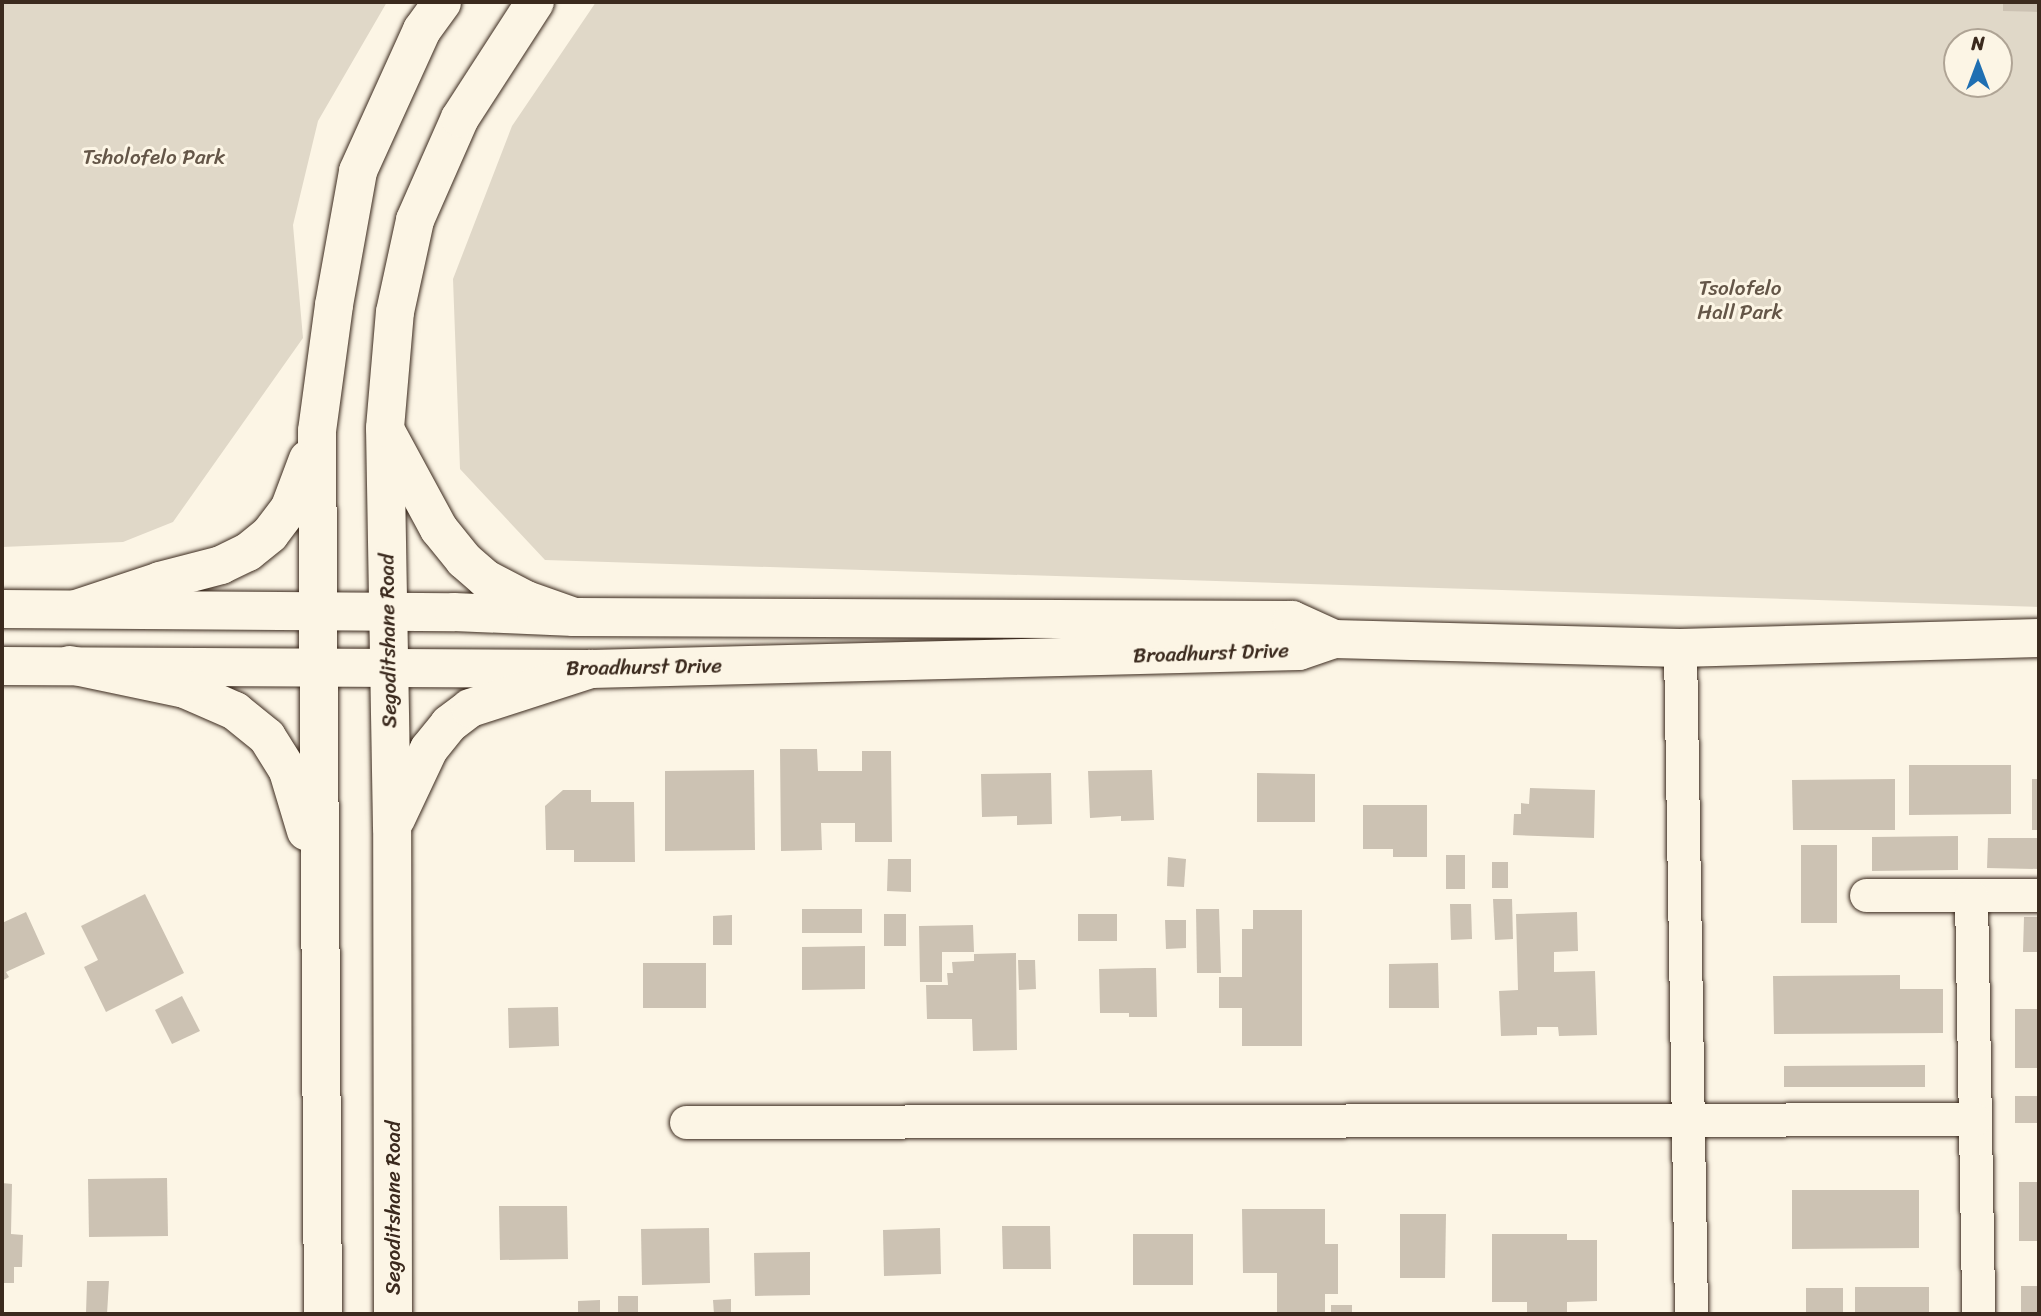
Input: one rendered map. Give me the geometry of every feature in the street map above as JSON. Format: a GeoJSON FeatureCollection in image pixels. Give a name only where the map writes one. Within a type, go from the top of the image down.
{"type":"FeatureCollection","features":[{"type":"Feature","properties":{"kind":"main road"},"geometry":{"type":"LineString","coordinates":[[323,1314],[317,431],[334,305],[358,171],[422,30],[442,2]]}},
{"type":"Feature","properties":{"kind":"main road","name":"Segoditshane Road"},"geometry":{"type":"LineString","coordinates":[[393,1314],[392,828],[385,428],[395,312],[415,220],[460,118],[535,2]]}},
{"type":"Feature","properties":{"kind":"main road"},"geometry":{"type":"LineString","coordinates":[[385,428],[439,529],[464,560],[496,584],[574,617]]}},
{"type":"Feature","properties":{"kind":"main road"},"geometry":{"type":"LineString","coordinates":[[76,609],[160,581],[220,565],[248,552],[270,534],[290,507],[317,431]]}},
{"type":"Feature","properties":{"kind":"main road","name":"Broadhurst Drive"},"geometry":{"type":"LineString","coordinates":[[2,609],[389,614],[454,612],[574,617],[1292,620],[1334,639]]}},
{"type":"Feature","properties":{"kind":"main road"},"geometry":{"type":"LineString","coordinates":[[1334,639],[1680,648],[2039,638]]}},
{"type":"Feature","properties":{"kind":"main road","name":"Broadhurst Drive"},"geometry":{"type":"LineString","coordinates":[[2,666],[592,669],[1298,651],[1334,639]]}},
{"type":"Feature","properties":{"kind":"main road"},"geometry":{"type":"LineString","coordinates":[[70,665],[185,689],[235,711],[267,737],[288,771],[318,866]]}},
{"type":"Feature","properties":{"kind":"main road"},"geometry":{"type":"LineString","coordinates":[[392,828],[429,749],[459,716],[485,701],[592,669]]}},
{"type":"Feature","properties":{"kind":"street"},"geometry":{"type":"LineString","coordinates":[[1680,648],[1691,1314]]}},
{"type":"Feature","properties":{"kind":"street"},"geometry":{"type":"LineString","coordinates":[[1866,895],[2039,895]]}},
{"type":"Feature","properties":{"kind":"street"},"geometry":{"type":"LineString","coordinates":[[1971,896],[1978,1314]]}},
{"type":"Feature","properties":{"kind":"street"},"geometry":{"type":"LineString","coordinates":[[686,1122],[1974,1119]]}},
{"type":"Feature","properties":{"kind":"green space","name":"Tsholofelo Park"},"geometry":{"type":"Polygon","coordinates":[[[2,2],[387,2],[318,121],[293,225],[303,338],[173,522],[123,542],[2,547],[2,2]]]}},
{"type":"Feature","properties":{"kind":"green space","name":"Tsolofelo Hall Park"},"geometry":{"type":"Polygon","coordinates":[[[596,2],[2039,2],[2039,607],[545,560],[460,469],[453,279],[512,126],[596,2]]]}},
{"type":"Feature","properties":{"kind":"building"},"geometry":{"type":"Polygon","coordinates":[[[2003,2],[2039,2],[2039,12],[2003,11],[2003,2]]]}},
{"type":"Feature","properties":{"kind":"building"},"geometry":{"type":"Polygon","coordinates":[[[780,749],[817,749],[818,771],[862,771],[862,751],[891,751],[892,842],[855,842],[855,823],[821,823],[822,850],[781,851],[780,749]]]}},
{"type":"Feature","properties":{"kind":"building"},"geometry":{"type":"Polygon","coordinates":[[[1909,765],[2011,765],[2011,814],[1909,815],[1909,765]]]}},
{"type":"Feature","properties":{"kind":"building"},"geometry":{"type":"Polygon","coordinates":[[[754,770],[755,850],[665,851],[665,771],[754,770]]]}},
{"type":"Feature","properties":{"kind":"building"},"geometry":{"type":"Polygon","coordinates":[[[1152,770],[1154,820],[1121,821],[1121,816],[1090,818],[1088,771],[1152,770]]]}},
{"type":"Feature","properties":{"kind":"building"},"geometry":{"type":"Polygon","coordinates":[[[1051,773],[1052,824],[1017,825],[1017,816],[982,817],[981,774],[1051,773]]]}},
{"type":"Feature","properties":{"kind":"building"},"geometry":{"type":"Polygon","coordinates":[[[1257,773],[1315,774],[1315,822],[1257,822],[1257,773]]]}},
{"type":"Feature","properties":{"kind":"building"},"geometry":{"type":"Polygon","coordinates":[[[1895,779],[1895,830],[1793,830],[1792,780],[1895,779]]]}},
{"type":"Feature","properties":{"kind":"building"},"geometry":{"type":"Polygon","coordinates":[[[2032,779],[2039,779],[2039,830],[2032,830],[2032,779]]]}},
{"type":"Feature","properties":{"kind":"building"},"geometry":{"type":"Polygon","coordinates":[[[1530,788],[1595,790],[1594,838],[1513,835],[1514,814],[1521,814],[1521,803],[1529,804],[1530,788]]]}},
{"type":"Feature","properties":{"kind":"building"},"geometry":{"type":"Polygon","coordinates":[[[563,790],[591,790],[591,802],[634,802],[635,862],[574,862],[574,850],[546,850],[545,806],[563,790]]]}},
{"type":"Feature","properties":{"kind":"building"},"geometry":{"type":"Polygon","coordinates":[[[1363,805],[1427,805],[1427,857],[1393,857],[1393,849],[1363,849],[1363,805]]]}},
{"type":"Feature","properties":{"kind":"building"},"geometry":{"type":"Polygon","coordinates":[[[1958,836],[1958,870],[1872,871],[1872,837],[1958,836]]]}},
{"type":"Feature","properties":{"kind":"building"},"geometry":{"type":"Polygon","coordinates":[[[1988,838],[2039,838],[2039,869],[1987,868],[1988,838]]]}},
{"type":"Feature","properties":{"kind":"building"},"geometry":{"type":"Polygon","coordinates":[[[1801,845],[1837,845],[1837,923],[1801,923],[1801,845]]]}},
{"type":"Feature","properties":{"kind":"building"},"geometry":{"type":"Polygon","coordinates":[[[1446,855],[1465,855],[1465,889],[1446,889],[1446,855]]]}},
{"type":"Feature","properties":{"kind":"building"},"geometry":{"type":"Polygon","coordinates":[[[1168,857],[1186,859],[1184,887],[1167,886],[1168,857]]]}},
{"type":"Feature","properties":{"kind":"building"},"geometry":{"type":"Polygon","coordinates":[[[888,859],[911,859],[911,892],[887,891],[888,859]]]}},
{"type":"Feature","properties":{"kind":"building"},"geometry":{"type":"Polygon","coordinates":[[[1492,862],[1508,862],[1508,888],[1492,888],[1492,862]]]}},
{"type":"Feature","properties":{"kind":"building"},"geometry":{"type":"Polygon","coordinates":[[[145,894],[184,973],[106,1012],[84,967],[98,960],[81,926],[145,894]]]}},
{"type":"Feature","properties":{"kind":"building"},"geometry":{"type":"Polygon","coordinates":[[[1493,899],[1512,899],[1513,939],[1495,940],[1493,899]]]}},
{"type":"Feature","properties":{"kind":"building"},"geometry":{"type":"Polygon","coordinates":[[[1450,904],[1471,904],[1472,939],[1451,940],[1450,904]]]}},
{"type":"Feature","properties":{"kind":"building"},"geometry":{"type":"Polygon","coordinates":[[[802,909],[862,909],[862,933],[802,933],[802,909]]]}},
{"type":"Feature","properties":{"kind":"building"},"geometry":{"type":"Polygon","coordinates":[[[1196,909],[1219,909],[1221,973],[1197,973],[1196,909]]]}},
{"type":"Feature","properties":{"kind":"building"},"geometry":{"type":"Polygon","coordinates":[[[1253,910],[1302,910],[1302,1046],[1242,1046],[1242,1008],[1219,1008],[1219,977],[1242,977],[1242,929],[1253,929],[1253,910]]]}},
{"type":"Feature","properties":{"kind":"building"},"geometry":{"type":"Polygon","coordinates":[[[26,912],[45,954],[6,972],[9,977],[2,981],[2,923],[26,912]]]}},
{"type":"Feature","properties":{"kind":"building"},"geometry":{"type":"Polygon","coordinates":[[[1577,912],[1578,951],[1554,952],[1554,972],[1595,971],[1597,1035],[1559,1036],[1558,1027],[1537,1027],[1537,1035],[1501,1036],[1499,991],[1518,990],[1516,914],[1577,912]]]}},
{"type":"Feature","properties":{"kind":"building"},"geometry":{"type":"Polygon","coordinates":[[[884,914],[906,914],[906,946],[884,946],[884,914]]]}},
{"type":"Feature","properties":{"kind":"building"},"geometry":{"type":"Polygon","coordinates":[[[1078,914],[1117,914],[1117,941],[1078,941],[1078,914]]]}},
{"type":"Feature","properties":{"kind":"building"},"geometry":{"type":"Polygon","coordinates":[[[732,915],[732,945],[713,945],[713,916],[732,915]]]}},
{"type":"Feature","properties":{"kind":"building"},"geometry":{"type":"Polygon","coordinates":[[[2024,917],[2039,917],[2039,952],[2023,952],[2024,917]]]}},
{"type":"Feature","properties":{"kind":"building"},"geometry":{"type":"Polygon","coordinates":[[[1165,920],[1186,920],[1186,948],[1166,949],[1165,920]]]}},
{"type":"Feature","properties":{"kind":"building"},"geometry":{"type":"Polygon","coordinates":[[[973,925],[974,952],[942,952],[942,982],[920,982],[919,926],[973,925]]]}},
{"type":"Feature","properties":{"kind":"building"},"geometry":{"type":"Polygon","coordinates":[[[865,946],[865,989],[802,990],[802,947],[865,946]]]}},
{"type":"Feature","properties":{"kind":"building"},"geometry":{"type":"Polygon","coordinates":[[[1016,953],[1017,1050],[973,1051],[972,1019],[927,1019],[926,985],[948,985],[947,973],[953,973],[952,962],[974,961],[974,954],[1016,953]]]}},
{"type":"Feature","properties":{"kind":"building"},"geometry":{"type":"Polygon","coordinates":[[[1018,960],[1035,960],[1036,989],[1019,990],[1018,960]]]}},
{"type":"Feature","properties":{"kind":"building"},"geometry":{"type":"Polygon","coordinates":[[[643,963],[706,963],[706,1008],[643,1008],[643,963]]]}},
{"type":"Feature","properties":{"kind":"building"},"geometry":{"type":"Polygon","coordinates":[[[1438,963],[1439,1008],[1389,1008],[1389,964],[1438,963]]]}},
{"type":"Feature","properties":{"kind":"building"},"geometry":{"type":"Polygon","coordinates":[[[1156,968],[1157,1017],[1100,1013],[1099,969],[1156,968]]]}},
{"type":"Feature","properties":{"kind":"building"},"geometry":{"type":"Polygon","coordinates":[[[1900,975],[1900,989],[1943,989],[1943,1033],[1774,1034],[1773,976],[1900,975]]]}},
{"type":"Feature","properties":{"kind":"building"},"geometry":{"type":"Polygon","coordinates":[[[182,996],[200,1031],[172,1044],[155,1010],[182,996]]]}},
{"type":"Feature","properties":{"kind":"building"},"geometry":{"type":"Polygon","coordinates":[[[558,1007],[559,1046],[509,1048],[508,1008],[558,1007]]]}},
{"type":"Feature","properties":{"kind":"building"},"geometry":{"type":"Polygon","coordinates":[[[2015,1009],[2039,1009],[2039,1068],[2015,1068],[2015,1009]]]}},
{"type":"Feature","properties":{"kind":"building"},"geometry":{"type":"Polygon","coordinates":[[[1925,1065],[1925,1087],[1784,1087],[1784,1066],[1925,1065]]]}},
{"type":"Feature","properties":{"kind":"building"},"geometry":{"type":"Polygon","coordinates":[[[2015,1096],[2039,1096],[2039,1123],[2015,1123],[2015,1096]]]}},
{"type":"Feature","properties":{"kind":"building"},"geometry":{"type":"Polygon","coordinates":[[[167,1178],[168,1236],[89,1237],[88,1179],[167,1178]]]}},
{"type":"Feature","properties":{"kind":"building"},"geometry":{"type":"Polygon","coordinates":[[[2019,1182],[2039,1182],[2039,1241],[2019,1241],[2019,1182]]]}},
{"type":"Feature","properties":{"kind":"building"},"geometry":{"type":"Polygon","coordinates":[[[2,1183],[12,1184],[11,1234],[23,1235],[22,1267],[14,1267],[14,1283],[2,1283],[2,1183]]]}},
{"type":"Feature","properties":{"kind":"building"},"geometry":{"type":"Polygon","coordinates":[[[1792,1190],[1919,1190],[1919,1248],[1792,1249],[1792,1190]]]}},
{"type":"Feature","properties":{"kind":"building"},"geometry":{"type":"Polygon","coordinates":[[[499,1206],[567,1206],[568,1259],[500,1260],[499,1206]]]}},
{"type":"Feature","properties":{"kind":"building"},"geometry":{"type":"Polygon","coordinates":[[[1242,1209],[1325,1209],[1325,1244],[1338,1244],[1338,1294],[1325,1294],[1325,1314],[1277,1314],[1277,1273],[1243,1273],[1242,1209]]]}},
{"type":"Feature","properties":{"kind":"building"},"geometry":{"type":"Polygon","coordinates":[[[1400,1214],[1446,1214],[1445,1278],[1400,1278],[1400,1214]]]}},
{"type":"Feature","properties":{"kind":"building"},"geometry":{"type":"Polygon","coordinates":[[[1002,1226],[1050,1226],[1051,1269],[1003,1269],[1002,1226]]]}},
{"type":"Feature","properties":{"kind":"building"},"geometry":{"type":"Polygon","coordinates":[[[709,1228],[710,1283],[642,1285],[641,1229],[709,1228]]]}},
{"type":"Feature","properties":{"kind":"building"},"geometry":{"type":"Polygon","coordinates":[[[940,1228],[941,1274],[884,1276],[883,1230],[940,1228]]]}},
{"type":"Feature","properties":{"kind":"building"},"geometry":{"type":"Polygon","coordinates":[[[1133,1234],[1193,1234],[1193,1285],[1133,1285],[1133,1234]]]}},
{"type":"Feature","properties":{"kind":"building"},"geometry":{"type":"Polygon","coordinates":[[[1492,1234],[1567,1234],[1567,1240],[1597,1240],[1597,1301],[1567,1302],[1567,1313],[1527,1313],[1527,1302],[1492,1302],[1492,1234]]]}},
{"type":"Feature","properties":{"kind":"building"},"geometry":{"type":"Polygon","coordinates":[[[810,1252],[810,1295],[755,1296],[754,1253],[810,1252]]]}},
{"type":"Feature","properties":{"kind":"building"},"geometry":{"type":"Polygon","coordinates":[[[87,1281],[109,1281],[107,1314],[86,1314],[87,1281]]]}},
{"type":"Feature","properties":{"kind":"building"},"geometry":{"type":"Polygon","coordinates":[[[2021,1286],[2039,1286],[2039,1314],[2021,1314],[2021,1286]]]}},
{"type":"Feature","properties":{"kind":"building"},"geometry":{"type":"Polygon","coordinates":[[[1855,1287],[1929,1287],[1929,1314],[1855,1314],[1855,1287]]]}},
{"type":"Feature","properties":{"kind":"building"},"geometry":{"type":"Polygon","coordinates":[[[1806,1288],[1843,1288],[1843,1314],[1806,1314],[1806,1288]]]}},
{"type":"Feature","properties":{"kind":"building"},"geometry":{"type":"Polygon","coordinates":[[[618,1296],[638,1296],[638,1314],[618,1314],[618,1296]]]}},
{"type":"Feature","properties":{"kind":"building"},"geometry":{"type":"Polygon","coordinates":[[[731,1299],[731,1314],[714,1314],[713,1300],[731,1299]]]}},
{"type":"Feature","properties":{"kind":"building"},"geometry":{"type":"Polygon","coordinates":[[[600,1300],[600,1314],[578,1314],[578,1301],[600,1300]]]}},
{"type":"Feature","properties":{"kind":"building"},"geometry":{"type":"Polygon","coordinates":[[[1331,1305],[1352,1305],[1352,1314],[1331,1314],[1331,1305]]]}}]}
